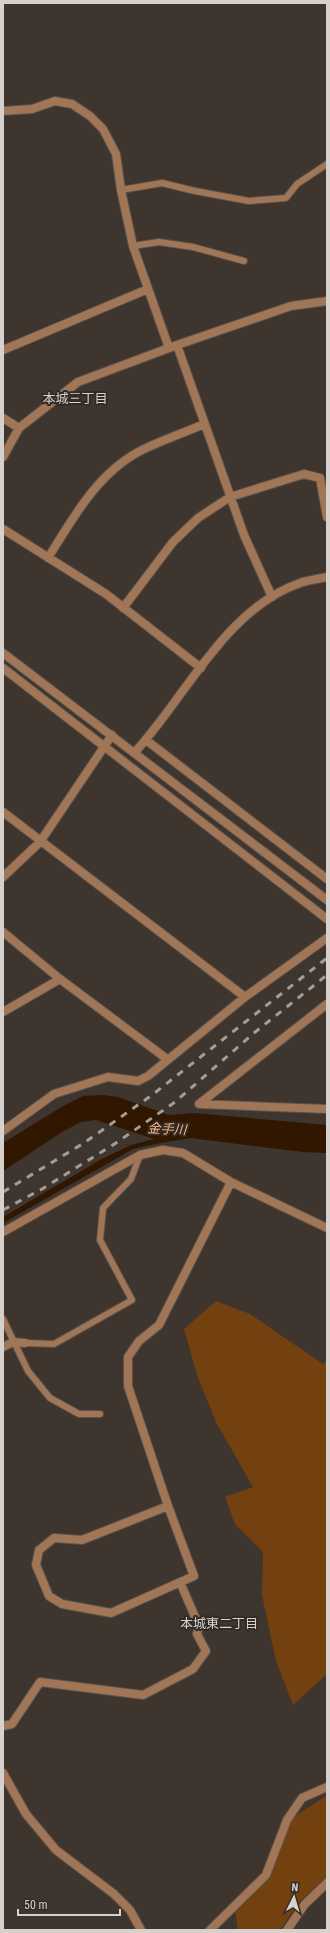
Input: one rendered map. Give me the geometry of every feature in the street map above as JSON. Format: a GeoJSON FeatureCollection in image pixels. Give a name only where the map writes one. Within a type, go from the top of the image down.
{"type":"FeatureCollection","features":[{"type":"Feature","properties":{"kind":"street"},"geometry":{"type":"LineString","coordinates":[[3,111],[32,109],[55,101],[72,104],[90,116],[103,129],[116,154],[121,190],[133,246],[148,289],[173,346],[204,424],[244,535],[272,597]]}},
{"type":"Feature","properties":{"kind":"street"},"geometry":{"type":"LineString","coordinates":[[3,350],[148,289]]}},
{"type":"Feature","properties":{"kind":"street"},"geometry":{"type":"LineString","coordinates":[[3,457],[19,428],[78,382],[173,346],[291,306],[327,301]]}},
{"type":"Feature","properties":{"kind":"street"},"geometry":{"type":"LineString","coordinates":[[3,418],[19,428]]}},
{"type":"Feature","properties":{"kind":"street"},"geometry":{"type":"LineString","coordinates":[[48,558],[87,496],[114,469],[141,450],[204,424]]}},
{"type":"Feature","properties":{"kind":"street"},"geometry":{"type":"LineString","coordinates":[[123,608],[172,542],[198,518],[230,497],[304,474],[320,478],[327,517]]}},
{"type":"Feature","properties":{"kind":"street"},"geometry":{"type":"LineString","coordinates":[[3,529],[123,608],[201,668]]}},
{"type":"Feature","properties":{"kind":"street"},"geometry":{"type":"LineString","coordinates":[[135,752],[146,740],[201,668],[246,615],[272,597],[300,583],[327,577]]}},
{"type":"Feature","properties":{"kind":"street"},"geometry":{"type":"LineString","coordinates":[[3,653],[135,752],[327,900]]}},
{"type":"Feature","properties":{"kind":"street"},"geometry":{"type":"LineString","coordinates":[[3,668],[327,920]]}},
{"type":"Feature","properties":{"kind":"street"},"geometry":{"type":"LineString","coordinates":[[3,877],[40,842],[105,748],[112,735]]}},
{"type":"Feature","properties":{"kind":"street"},"geometry":{"type":"LineString","coordinates":[[146,740],[327,879]]}},
{"type":"Feature","properties":{"kind":"street"},"geometry":{"type":"LineString","coordinates":[[3,812],[40,842],[245,997]]}},
{"type":"Feature","properties":{"kind":"street"},"geometry":{"type":"LineString","coordinates":[[3,932],[60,978],[167,1059]]}},
{"type":"Feature","properties":{"kind":"street"},"geometry":{"type":"LineString","coordinates":[[3,1131],[54,1094],[108,1077],[138,1082],[148,1076],[245,997],[327,938]]}},
{"type":"Feature","properties":{"kind":"street"},"geometry":{"type":"LineString","coordinates":[[3,1012],[60,978]]}},
{"type":"Feature","properties":{"kind":"street"},"geometry":{"type":"LineString","coordinates":[[327,1004],[199,1104],[327,1109]]}},
{"type":"Feature","properties":{"kind":"street"},"geometry":{"type":"LineString","coordinates":[[3,1232],[140,1154],[163,1150],[183,1153],[231,1182],[327,1228]]}},
{"type":"Feature","properties":{"kind":"street"},"geometry":{"type":"LineString","coordinates":[[168,1506],[82,1540],[54,1538],[39,1550],[36,1565],[49,1596],[62,1604],[111,1613],[194,1576],[168,1506],[128,1386],[128,1357],[139,1341],[159,1325],[231,1182]]}},
{"type":"Feature","properties":{"kind":"street"},"geometry":{"type":"LineString","coordinates":[[3,1347],[13,1342],[25,1343]]}},
{"type":"Feature","properties":{"kind":"street"},"geometry":{"type":"LineString","coordinates":[[3,1726],[12,1724],[40,1682],[143,1695],[193,1669],[206,1650],[197,1634],[199,1626],[180,1582]]}},
{"type":"Feature","properties":{"kind":"street"},"geometry":{"type":"LineString","coordinates":[[3,1773],[26,1814],[56,1850],[114,1894],[130,1910],[141,1930]]}},
{"type":"Feature","properties":{"kind":"street"},"geometry":{"type":"LineString","coordinates":[[210,1930],[266,1876],[287,1820],[302,1798],[327,1787]]}},
{"type":"Feature","properties":{"kind":"street"},"geometry":{"type":"LineString","coordinates":[[288,1930],[304,1904],[327,1883]]}},
{"type":"Feature","properties":{"kind":"lane"},"geometry":{"type":"LineString","coordinates":[[121,190],[162,183],[194,192],[249,201],[286,198],[297,184],[327,164]]}},
{"type":"Feature","properties":{"kind":"lane"},"geometry":{"type":"LineString","coordinates":[[133,246],[159,242],[193,247],[244,261]]}},
{"type":"Feature","properties":{"kind":"lane"},"geometry":{"type":"LineString","coordinates":[[25,1343],[54,1344],[132,1300],[100,1240],[104,1208],[131,1179],[140,1154]]}},
{"type":"Feature","properties":{"kind":"lane"},"geometry":{"type":"LineString","coordinates":[[3,1319],[28,1371],[50,1398],[79,1414],[100,1414]]}},
{"type":"Feature","properties":{"kind":"shaded area"},"geometry":{"type":"Polygon","coordinates":[[[216,1301],[250,1314],[323,1364],[327,1360],[327,1674],[293,1705],[276,1661],[262,1595],[263,1552],[235,1524],[225,1497],[253,1487],[217,1424],[198,1378],[184,1329],[216,1301]]]}},
{"type":"Feature","properties":{"kind":"shaded area"},"geometry":{"type":"Polygon","coordinates":[[[327,1795],[327,1877],[300,1901],[280,1930],[238,1930],[235,1911],[263,1882],[291,1819],[327,1795]]]}},
{"type":"Feature","properties":{"kind":"water","name":"金手川"},"geometry":{"type":"Polygon","coordinates":[[[104,1095],[118,1097],[169,1115],[194,1113],[327,1125],[327,1153],[303,1152],[191,1138],[160,1143],[133,1149],[3,1223],[3,1217],[100,1160],[131,1145],[154,1139],[96,1120],[81,1122],[62,1132],[3,1171],[3,1143],[63,1106],[83,1096],[104,1095]]]}},
{"type":"Feature","properties":{"kind":"railway"},"geometry":{"type":"LineString","coordinates":[[3,1192],[84,1143],[152,1095],[327,958]]}},
{"type":"Feature","properties":{"kind":"railway"},"geometry":{"type":"LineString","coordinates":[[3,1210],[42,1189],[116,1143],[175,1102],[254,1033],[327,975]]}},
{"type":"Feature","properties":{"kind":"district","name":"本城三丁目"},"geometry":{"type":"Point","coordinates":[75,398]}},
{"type":"Feature","properties":{"kind":"district","name":"本城東二丁目"},"geometry":{"type":"Point","coordinates":[219,1623]}}]}
